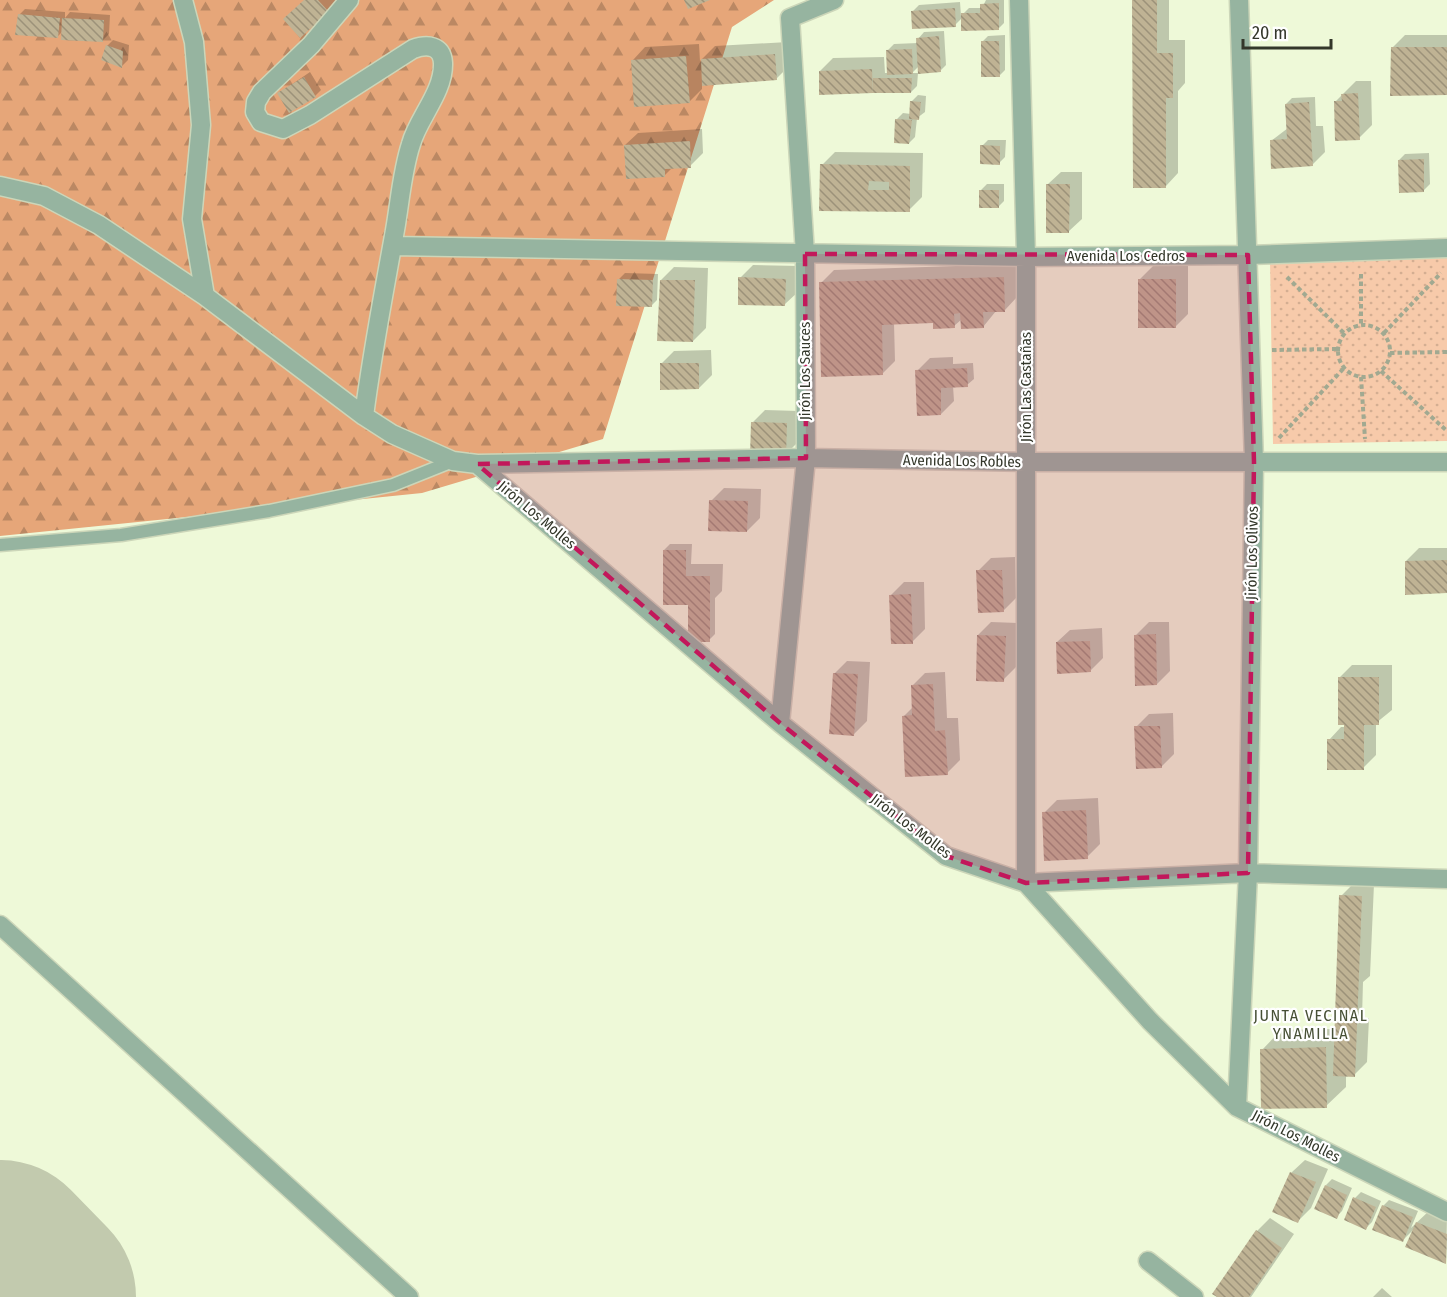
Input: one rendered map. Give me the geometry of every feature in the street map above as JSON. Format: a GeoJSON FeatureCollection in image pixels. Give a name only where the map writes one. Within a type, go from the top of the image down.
{"type":"FeatureCollection","features":[{"type":"Feature","properties":{"kind":"street"},"geometry":{"type":"LineString","coordinates":[[183,0],[194,42],[201,125],[192,219],[205,296]]}},
{"type":"Feature","properties":{"kind":"street"},"geometry":{"type":"LineString","coordinates":[[349,0],[311,45],[262,92],[256,102],[255,112],[261,122],[283,129],[310,115],[413,48],[430,45],[436,48],[443,64],[440,81],[411,143],[377,318],[364,416]]}},
{"type":"Feature","properties":{"kind":"street","name":"Jirón Los Sauces"},"geometry":{"type":"LineString","coordinates":[[780,723],[806,458],[805,254],[790,18],[834,0]]}},
{"type":"Feature","properties":{"kind":"street","name":"Jirón Las Castañas"},"geometry":{"type":"LineString","coordinates":[[1019,0],[1026,257],[1026,883]]}},
{"type":"Feature","properties":{"kind":"street","name":"Jirón Los Olivos"},"geometry":{"type":"LineString","coordinates":[[1237,1107],[1248,873],[1254,462],[1239,0]]}},
{"type":"Feature","properties":{"kind":"street","name":"Avenida Los Robles"},"geometry":{"type":"LineString","coordinates":[[0,186],[44,196],[99,225],[205,296],[364,416],[392,434],[453,461],[477,464],[806,458],[1026,462],[1447,462]]}},
{"type":"Feature","properties":{"kind":"street","name":"Avenida Los Cedros"},"geometry":{"type":"LineString","coordinates":[[392,246],[1026,257],[1248,255],[1447,248]]}},
{"type":"Feature","properties":{"kind":"street","name":"Jirón Los Molles"},"geometry":{"type":"LineString","coordinates":[[477,464],[780,723],[946,856],[1026,883],[1150,1021],[1237,1107],[1447,1212]]}},
{"type":"Feature","properties":{"kind":"street"},"geometry":{"type":"LineString","coordinates":[[1026,883],[1248,873],[1447,879]]}},
{"type":"Feature","properties":{"kind":"street"},"geometry":{"type":"LineString","coordinates":[[0,925],[403,1291]]}},
{"type":"Feature","properties":{"kind":"street"},"geometry":{"type":"LineString","coordinates":[[1148,1261],[1194,1297]]}},
{"type":"Feature","properties":{"kind":"lane"},"geometry":{"type":"LineString","coordinates":[[0,545],[121,535],[269,511],[393,485],[453,461]]}},
{"type":"Feature","properties":{"kind":"path"},"geometry":{"type":"LineString","coordinates":[[1384,333],[1447,266]]}},
{"type":"Feature","properties":{"kind":"path"},"geometry":{"type":"LineString","coordinates":[[1278,268],[1344,333]]}},
{"type":"Feature","properties":{"kind":"path"},"geometry":{"type":"LineString","coordinates":[[1361,269],[1361,324]]}},
{"type":"Feature","properties":{"kind":"path"},"geometry":{"type":"LineString","coordinates":[[1361,324],[1370,325],[1384,333],[1390,353],[1381,371],[1361,377],[1352,375],[1344,368],[1338,359],[1338,349],[1344,333],[1361,324]]}},
{"type":"Feature","properties":{"kind":"path"},"geometry":{"type":"LineString","coordinates":[[1271,350],[1338,349]]}},
{"type":"Feature","properties":{"kind":"path"},"geometry":{"type":"LineString","coordinates":[[1390,353],[1447,352]]}},
{"type":"Feature","properties":{"kind":"path"},"geometry":{"type":"LineString","coordinates":[[1273,444],[1344,368]]}},
{"type":"Feature","properties":{"kind":"path"},"geometry":{"type":"LineString","coordinates":[[1381,371],[1447,431]]}},
{"type":"Feature","properties":{"kind":"path"},"geometry":{"type":"LineString","coordinates":[[1361,377],[1366,442]]}},
{"type":"Feature","properties":{"kind":"highlighted area"},"geometry":{"type":"Polygon","coordinates":[[[805,254],[1248,255],[1254,462],[1248,873],[1026,883],[946,856],[780,723],[477,464],[806,458],[805,254]]]}},
{"type":"Feature","properties":{"kind":"green space"},"geometry":{"type":"Polygon","coordinates":[[[0,0],[774,0],[732,27],[603,439],[422,493],[0,536],[0,0]]]}},
{"type":"Feature","properties":{"kind":"shaded area"},"geometry":{"type":"Polygon","coordinates":[[[1447,257],[1447,441],[1273,444],[1270,260],[1447,257]]]}},
{"type":"Feature","properties":{"kind":"building"},"geometry":{"type":"Polygon","coordinates":[[[304,0],[318,0],[329,12],[300,38],[283,19],[304,0]]]}},
{"type":"Feature","properties":{"kind":"building"},"geometry":{"type":"Polygon","coordinates":[[[684,0],[710,0],[688,9],[684,0]]]}},
{"type":"Feature","properties":{"kind":"building"},"geometry":{"type":"Polygon","coordinates":[[[1132,0],[1157,0],[1157,53],[1173,53],[1173,98],[1166,98],[1166,188],[1133,188],[1132,0]]]}},
{"type":"Feature","properties":{"kind":"building"},"geometry":{"type":"Polygon","coordinates":[[[999,3],[999,30],[961,31],[961,13],[980,13],[980,4],[999,3]]]}},
{"type":"Feature","properties":{"kind":"building"},"geometry":{"type":"Polygon","coordinates":[[[955,8],[956,27],[912,29],[911,11],[955,8]]]}},
{"type":"Feature","properties":{"kind":"building"},"geometry":{"type":"Polygon","coordinates":[[[18,14],[60,18],[58,38],[15,35],[18,14]]]}},
{"type":"Feature","properties":{"kind":"building"},"geometry":{"type":"Polygon","coordinates":[[[62,18],[104,20],[103,42],[61,40],[62,18]]]}},
{"type":"Feature","properties":{"kind":"building"},"geometry":{"type":"Polygon","coordinates":[[[939,36],[941,72],[918,74],[916,38],[939,36]]]}},
{"type":"Feature","properties":{"kind":"building"},"geometry":{"type":"Polygon","coordinates":[[[981,41],[999,41],[1000,77],[981,77],[981,41]]]}},
{"type":"Feature","properties":{"kind":"building"},"geometry":{"type":"Polygon","coordinates":[[[106,45],[123,51],[122,68],[101,60],[106,45]]]}},
{"type":"Feature","properties":{"kind":"building"},"geometry":{"type":"Polygon","coordinates":[[[1391,47],[1447,47],[1447,95],[1390,96],[1391,47]]]}},
{"type":"Feature","properties":{"kind":"building"},"geometry":{"type":"Polygon","coordinates":[[[912,49],[913,74],[887,75],[886,50],[912,49]]]}},
{"type":"Feature","properties":{"kind":"building"},"geometry":{"type":"Polygon","coordinates":[[[775,54],[777,80],[702,86],[701,59],[775,54]]]}},
{"type":"Feature","properties":{"kind":"building"},"geometry":{"type":"Polygon","coordinates":[[[686,56],[690,103],[634,107],[631,60],[686,56]]]}},
{"type":"Feature","properties":{"kind":"building"},"geometry":{"type":"Polygon","coordinates":[[[872,69],[873,93],[819,95],[819,71],[872,69]]]}},
{"type":"Feature","properties":{"kind":"building"},"geometry":{"type":"Polygon","coordinates":[[[304,77],[316,97],[289,113],[277,93],[304,77]]]}},
{"type":"Feature","properties":{"kind":"building"},"geometry":{"type":"Polygon","coordinates":[[[873,78],[912,78],[911,93],[873,93],[873,78]]]}},
{"type":"Feature","properties":{"kind":"building"},"geometry":{"type":"Polygon","coordinates":[[[1358,93],[1360,140],[1335,141],[1334,101],[1342,101],[1341,94],[1358,93]]]}},
{"type":"Feature","properties":{"kind":"building"},"geometry":{"type":"Polygon","coordinates":[[[910,101],[921,102],[919,120],[909,119],[910,101]]]}},
{"type":"Feature","properties":{"kind":"building"},"geometry":{"type":"Polygon","coordinates":[[[1309,102],[1313,166],[1271,169],[1270,140],[1287,139],[1285,104],[1309,102]]]}},
{"type":"Feature","properties":{"kind":"building"},"geometry":{"type":"Polygon","coordinates":[[[895,119],[912,120],[909,144],[894,143],[895,119]]]}},
{"type":"Feature","properties":{"kind":"building"},"geometry":{"type":"Polygon","coordinates":[[[690,141],[691,168],[665,169],[665,177],[626,179],[624,145],[690,141]]]}},
{"type":"Feature","properties":{"kind":"building"},"geometry":{"type":"Polygon","coordinates":[[[980,145],[1000,146],[1000,165],[980,164],[980,145]]]}},
{"type":"Feature","properties":{"kind":"building"},"geometry":{"type":"Polygon","coordinates":[[[1424,159],[1424,192],[1399,193],[1398,160],[1424,159]]]}},
{"type":"Feature","properties":{"kind":"building"},"geometry":{"type":"Polygon","coordinates":[[[820,164],[910,166],[910,212],[819,211],[820,164]],[[869,181],[868,190],[889,190],[889,182],[869,181]]]}},
{"type":"Feature","properties":{"kind":"building"},"geometry":{"type":"Polygon","coordinates":[[[1046,184],[1070,184],[1069,233],[1046,233],[1046,184]]]}},
{"type":"Feature","properties":{"kind":"building"},"geometry":{"type":"Polygon","coordinates":[[[979,190],[999,190],[999,208],[979,208],[979,190]]]}},
{"type":"Feature","properties":{"kind":"building"},"geometry":{"type":"Polygon","coordinates":[[[738,277],[786,279],[785,306],[738,305],[738,277]]]}},
{"type":"Feature","properties":{"kind":"building"},"geometry":{"type":"Polygon","coordinates":[[[1004,277],[1005,312],[983,312],[984,328],[961,329],[960,313],[954,314],[955,328],[933,329],[933,323],[882,325],[883,375],[821,377],[819,282],[1004,277]]]}},
{"type":"Feature","properties":{"kind":"building"},"geometry":{"type":"Polygon","coordinates":[[[617,279],[653,280],[652,307],[616,306],[617,279]]]}},
{"type":"Feature","properties":{"kind":"building"},"geometry":{"type":"Polygon","coordinates":[[[1138,279],[1176,279],[1176,328],[1138,328],[1138,279]]]}},
{"type":"Feature","properties":{"kind":"building"},"geometry":{"type":"Polygon","coordinates":[[[660,280],[695,280],[693,342],[657,341],[660,280]]]}},
{"type":"Feature","properties":{"kind":"building"},"geometry":{"type":"Polygon","coordinates":[[[660,363],[699,363],[699,389],[660,390],[660,363]]]}},
{"type":"Feature","properties":{"kind":"building"},"geometry":{"type":"Polygon","coordinates":[[[967,368],[968,387],[941,388],[941,415],[917,416],[915,370],[967,368]]]}},
{"type":"Feature","properties":{"kind":"building"},"geometry":{"type":"Polygon","coordinates":[[[751,422],[787,423],[786,457],[750,456],[751,422]]]}},
{"type":"Feature","properties":{"kind":"building"},"geometry":{"type":"Polygon","coordinates":[[[709,500],[748,501],[747,532],[708,531],[709,500]]]}},
{"type":"Feature","properties":{"kind":"building"},"geometry":{"type":"Polygon","coordinates":[[[663,550],[686,550],[686,576],[710,576],[710,642],[688,642],[688,605],[663,605],[663,550]]]}},
{"type":"Feature","properties":{"kind":"building"},"geometry":{"type":"Polygon","coordinates":[[[1447,560],[1447,593],[1405,595],[1405,561],[1447,560]]]}},
{"type":"Feature","properties":{"kind":"building"},"geometry":{"type":"Polygon","coordinates":[[[976,570],[1002,570],[1004,612],[978,613],[976,570]]]}},
{"type":"Feature","properties":{"kind":"building"},"geometry":{"type":"Polygon","coordinates":[[[911,594],[913,644],[891,644],[889,595],[911,594]]]}},
{"type":"Feature","properties":{"kind":"building"},"geometry":{"type":"Polygon","coordinates":[[[1156,634],[1157,685],[1135,686],[1134,635],[1156,634]]]}},
{"type":"Feature","properties":{"kind":"building"},"geometry":{"type":"Polygon","coordinates":[[[977,635],[1006,636],[1004,682],[976,681],[977,635]]]}},
{"type":"Feature","properties":{"kind":"building"},"geometry":{"type":"Polygon","coordinates":[[[1090,641],[1091,672],[1057,674],[1056,642],[1090,641]]]}},
{"type":"Feature","properties":{"kind":"building"},"geometry":{"type":"Polygon","coordinates":[[[833,673],[858,674],[854,736],[829,734],[833,673]]]}},
{"type":"Feature","properties":{"kind":"building"},"geometry":{"type":"Polygon","coordinates":[[[1338,677],[1379,677],[1379,725],[1364,725],[1364,770],[1327,770],[1327,739],[1344,739],[1344,725],[1338,725],[1338,677]]]}},
{"type":"Feature","properties":{"kind":"building"},"geometry":{"type":"Polygon","coordinates":[[[933,684],[935,731],[945,730],[948,775],[905,777],[902,716],[912,715],[911,685],[933,684]]]}},
{"type":"Feature","properties":{"kind":"building"},"geometry":{"type":"Polygon","coordinates":[[[1134,726],[1160,726],[1162,768],[1136,769],[1134,726]]]}},
{"type":"Feature","properties":{"kind":"building"},"geometry":{"type":"Polygon","coordinates":[[[1086,810],[1088,859],[1044,861],[1042,812],[1086,810]]]}},
{"type":"Feature","properties":{"kind":"building"},"geometry":{"type":"Polygon","coordinates":[[[1339,895],[1362,896],[1355,1077],[1333,1076],[1339,895]]]}},
{"type":"Feature","properties":{"kind":"building"},"geometry":{"type":"Polygon","coordinates":[[[1326,1047],[1327,1108],[1261,1109],[1260,1049],[1326,1047]]]}},
{"type":"Feature","properties":{"kind":"building"},"geometry":{"type":"Polygon","coordinates":[[[1290,1172],[1316,1182],[1298,1223],[1272,1212],[1290,1172]]]}},
{"type":"Feature","properties":{"kind":"building"},"geometry":{"type":"Polygon","coordinates":[[[1325,1185],[1347,1195],[1337,1219],[1314,1209],[1325,1185]]]}},
{"type":"Feature","properties":{"kind":"building"},"geometry":{"type":"Polygon","coordinates":[[[1353,1197],[1376,1207],[1366,1230],[1344,1220],[1353,1197]]]}},
{"type":"Feature","properties":{"kind":"building"},"geometry":{"type":"Polygon","coordinates":[[[1382,1205],[1413,1217],[1403,1242],[1372,1230],[1382,1205]]]}},
{"type":"Feature","properties":{"kind":"building"},"geometry":{"type":"Polygon","coordinates":[[[1416,1222],[1447,1234],[1446,1264],[1405,1247],[1416,1222]]]}},
{"type":"Feature","properties":{"kind":"building"},"geometry":{"type":"Polygon","coordinates":[[[1256,1230],[1282,1248],[1249,1297],[1217,1297],[1212,1294],[1256,1230]]]}},
{"type":"Feature","properties":{"kind":"runway"},"geometry":{"type":"LineString","coordinates":[[0,1259],[37,1297]]}},
{"type":"Feature","properties":{"kind":"district","name":"JUNTA VECINAL YNAMILLA"},"geometry":{"type":"Point","coordinates":[1311,1024]}}]}
